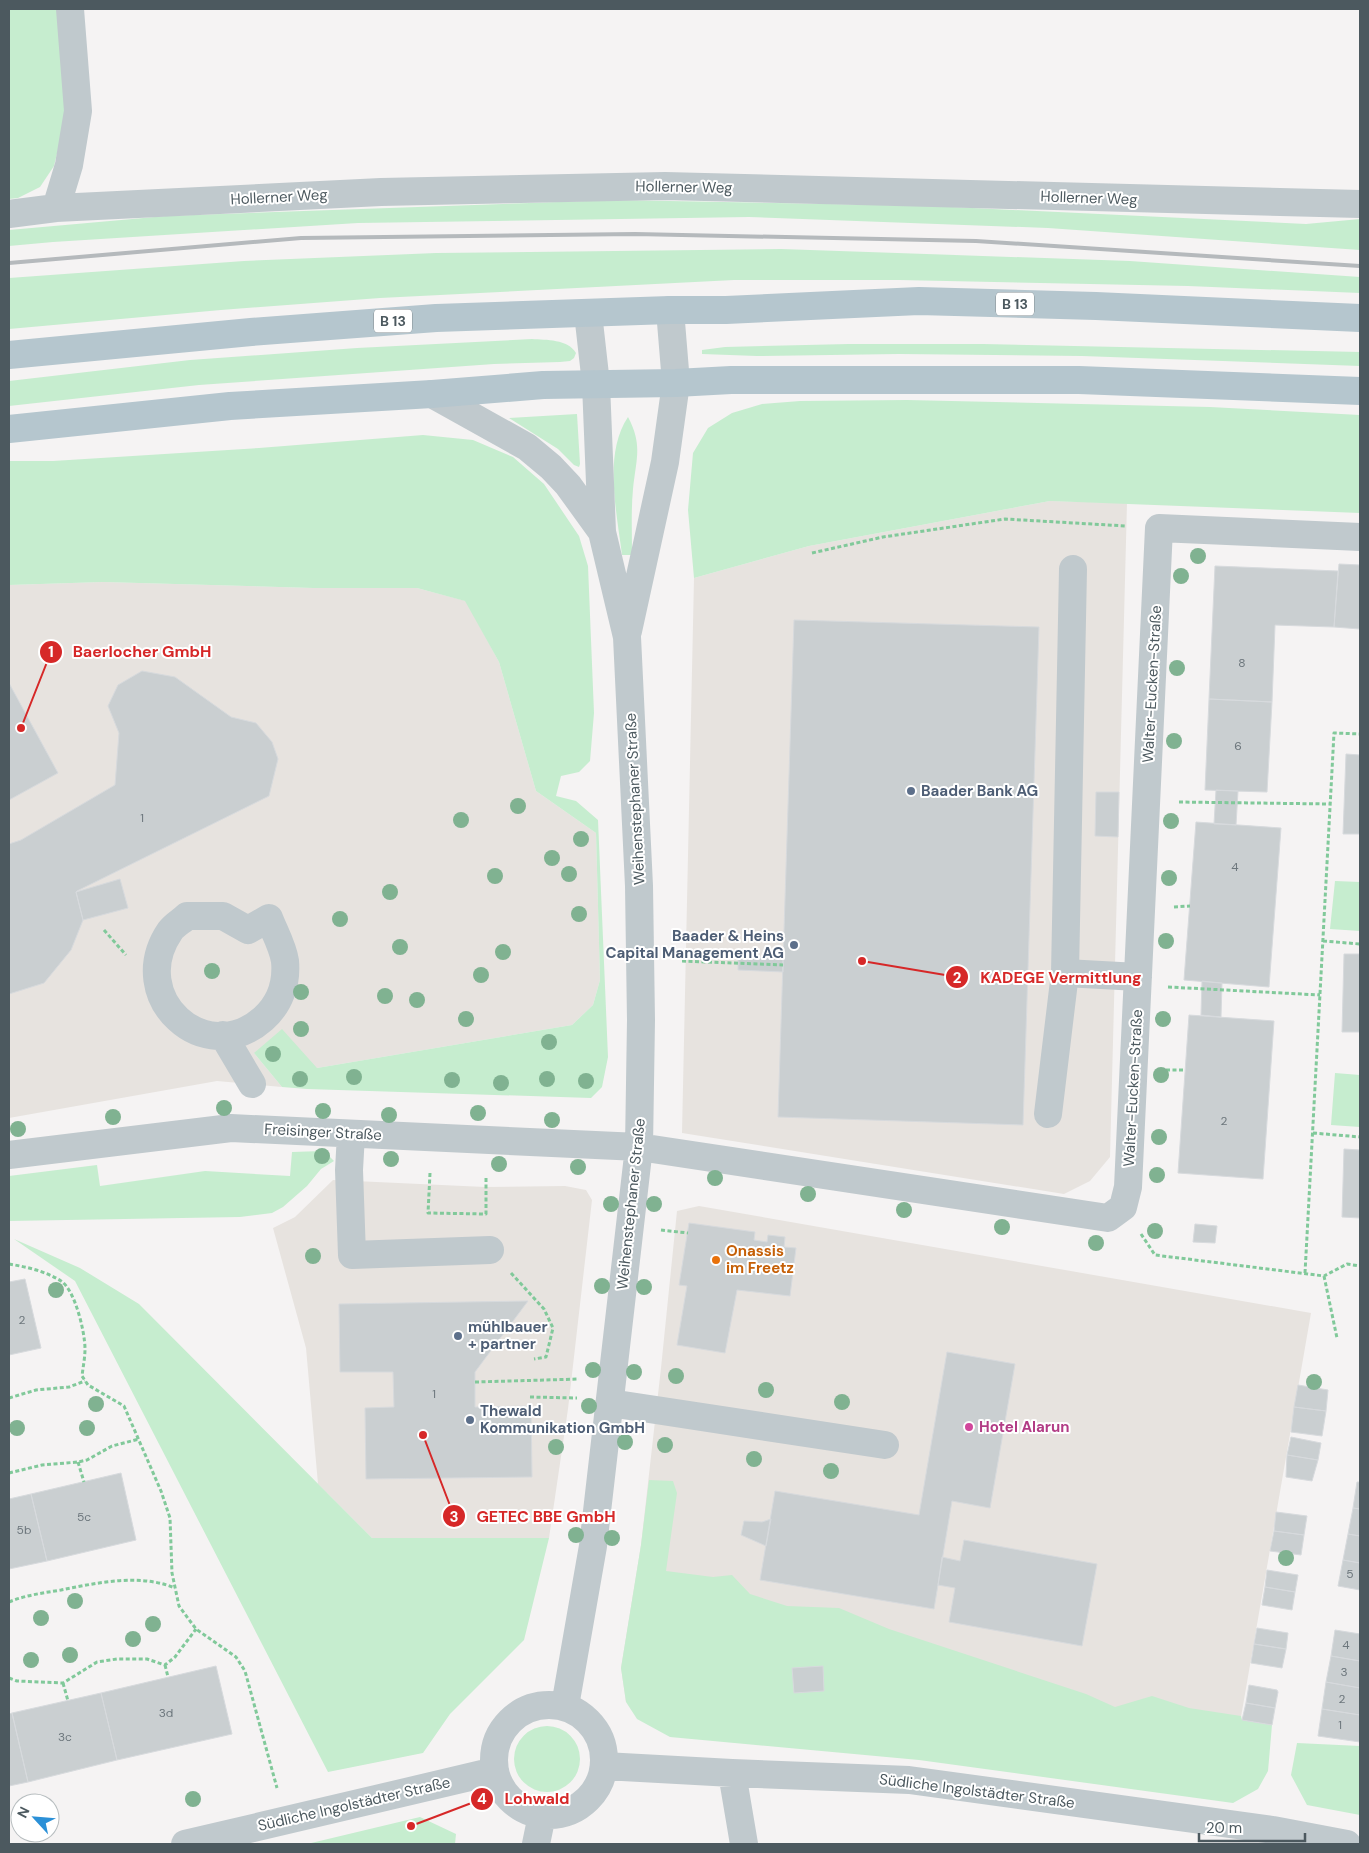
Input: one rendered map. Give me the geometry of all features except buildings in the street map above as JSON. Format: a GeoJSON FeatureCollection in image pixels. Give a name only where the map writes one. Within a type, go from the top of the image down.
{"type":"FeatureCollection","features":[{"type":"Feature","properties":{"kind":"main road","name":"B 13"},"geometry":{"type":"LineString","coordinates":[[9,355],[251,332],[427,319],[919,302],[1096,306],[1360,318]]}},
{"type":"Feature","properties":{"kind":"main road"},"geometry":{"type":"LineString","coordinates":[[9,428],[230,406],[432,394],[543,385],[676,383],[731,380],[1079,380],[1360,392]]}},
{"type":"Feature","properties":{"kind":"street"},"geometry":{"type":"LineString","coordinates":[[56,208],[70,165],[78,111],[70,9]]}},
{"type":"Feature","properties":{"kind":"street","name":"Hollerner Weg"},"geometry":{"type":"LineString","coordinates":[[9,214],[56,208],[381,192],[665,186],[1360,204]]}},
{"type":"Feature","properties":{"kind":"street","name":"Weihenstephaner Straße"},"geometry":{"type":"LineString","coordinates":[[627,637],[665,462],[676,383],[670,310]]}},
{"type":"Feature","properties":{"kind":"street","name":"Weihenstephaner Straße"},"geometry":{"type":"LineString","coordinates":[[564,1706],[593,1546],[639,1146],[641,1020],[639,886],[627,637],[602,532],[596,384],[588,313]]}},
{"type":"Feature","properties":{"kind":"street","name":"Weihenstephaner Straße"},"geometry":{"type":"LineString","coordinates":[[432,394],[527,447],[568,485],[602,532]]}},
{"type":"Feature","properties":{"kind":"street"},"geometry":{"type":"LineString","coordinates":[[1159,528],[1360,537]]}},
{"type":"Feature","properties":{"kind":"street","name":"Walter-Eucken-Straße"},"geometry":{"type":"LineString","coordinates":[[1123,1207],[1128,1187],[1159,528]]}},
{"type":"Feature","properties":{"kind":"street"},"geometry":{"type":"LineString","coordinates":[[1048,1114],[1065,973],[1073,570]]}},
{"type":"Feature","properties":{"kind":"street"},"geometry":{"type":"LineString","coordinates":[[187,916],[223,916],[248,930],[269,918],[285,959],[286,978],[280,997],[270,1014],[255,1026],[237,1034],[223,1035],[217,1036],[198,1032],[181,1022],[167,1008],[159,990],[157,969],[161,948],[171,930],[187,916]]}},
{"type":"Feature","properties":{"kind":"street"},"geometry":{"type":"LineString","coordinates":[[1065,973],[1138,981]]}},
{"type":"Feature","properties":{"kind":"street"},"geometry":{"type":"LineString","coordinates":[[223,1035],[252,1084]]}},
{"type":"Feature","properties":{"kind":"street","name":"Freisinger Straße"},"geometry":{"type":"LineString","coordinates":[[9,1155],[231,1128],[639,1146]]}},
{"type":"Feature","properties":{"kind":"street"},"geometry":{"type":"LineString","coordinates":[[351,1134],[349,1170],[352,1255],[490,1250]]}},
{"type":"Feature","properties":{"kind":"street"},"geometry":{"type":"LineString","coordinates":[[639,1146],[1108,1218],[1123,1207]]}},
{"type":"Feature","properties":{"kind":"street"},"geometry":{"type":"LineString","coordinates":[[610,1404],[885,1445]]}},
{"type":"Feature","properties":{"kind":"street"},"geometry":{"type":"LineString","coordinates":[[546,1704],[564,1706],[579,1713],[591,1722],[602,1743],[604,1766],[600,1783],[590,1798],[576,1808],[560,1815],[542,1815],[526,1811],[511,1801],[500,1787],[495,1771],[494,1752],[500,1734],[512,1719],[527,1708],[546,1704]]}},
{"type":"Feature","properties":{"kind":"street","name":"Südliche Ingolstädter Straße"},"geometry":{"type":"LineString","coordinates":[[604,1766],[909,1780],[1273,1830],[1347,1844]]}},
{"type":"Feature","properties":{"kind":"street","name":"Südliche Ingolstädter Straße"},"geometry":{"type":"LineString","coordinates":[[185,1844],[495,1771]]}},
{"type":"Feature","properties":{"kind":"street"},"geometry":{"type":"LineString","coordinates":[[732,1773],[744,1844]]}},
{"type":"Feature","properties":{"kind":"street"},"geometry":{"type":"LineString","coordinates":[[536,1844],[542,1815]]}},
{"type":"Feature","properties":{"kind":"path"},"geometry":{"type":"LineString","coordinates":[[812,553],[883,537],[1005,519],[1159,528]]}},
{"type":"Feature","properties":{"kind":"path"},"geometry":{"type":"LineString","coordinates":[[1305,1273],[1334,732],[1360,734]]}},
{"type":"Feature","properties":{"kind":"path"},"geometry":{"type":"LineString","coordinates":[[1146,801],[1330,804]]}},
{"type":"Feature","properties":{"kind":"path"},"geometry":{"type":"LineString","coordinates":[[1184,907],[1190,906]]}},
{"type":"Feature","properties":{"kind":"path"},"geometry":{"type":"LineString","coordinates":[[1323,941],[1360,944]]}},
{"type":"Feature","properties":{"kind":"path"},"geometry":{"type":"LineString","coordinates":[[682,961],[783,965]]}},
{"type":"Feature","properties":{"kind":"path"},"geometry":{"type":"LineString","coordinates":[[1138,981],[1320,995]]}},
{"type":"Feature","properties":{"kind":"path"},"geometry":{"type":"LineString","coordinates":[[1178,1070],[1185,1070]]}},
{"type":"Feature","properties":{"kind":"path"},"geometry":{"type":"LineString","coordinates":[[1313,1133],[1360,1137]]}},
{"type":"Feature","properties":{"kind":"path"},"geometry":{"type":"LineString","coordinates":[[430,1173],[428,1213],[486,1214],[486,1176]]}},
{"type":"Feature","properties":{"kind":"path"},"geometry":{"type":"LineString","coordinates":[[1123,1207],[1155,1255],[1324,1276],[1346,1264],[1360,1266]]}},
{"type":"Feature","properties":{"kind":"path"},"geometry":{"type":"LineString","coordinates":[[490,1250],[544,1310],[553,1328],[546,1357],[534,1359]]}},
{"type":"Feature","properties":{"kind":"path"},"geometry":{"type":"LineString","coordinates":[[9,1264],[44,1272],[62,1282],[71,1293],[85,1349],[82,1376],[88,1385],[124,1406],[161,1490],[170,1518],[172,1573],[178,1606],[196,1628],[236,1656],[245,1671],[285,1820]]}},
{"type":"Feature","properties":{"kind":"path"},"geometry":{"type":"LineString","coordinates":[[1324,1276],[1337,1338]]}},
{"type":"Feature","properties":{"kind":"path"},"geometry":{"type":"LineString","coordinates":[[475,1382],[579,1379]]}},
{"type":"Feature","properties":{"kind":"path"},"geometry":{"type":"LineString","coordinates":[[9,1398],[36,1390],[69,1387],[85,1381]]}},
{"type":"Feature","properties":{"kind":"path"},"geometry":{"type":"LineString","coordinates":[[530,1397],[576,1398]]}},
{"type":"Feature","properties":{"kind":"path"},"geometry":{"type":"LineString","coordinates":[[9,1473],[42,1465],[87,1460],[112,1446],[139,1439]]}},
{"type":"Feature","properties":{"kind":"path"},"geometry":{"type":"LineString","coordinates":[[78,1462],[84,1482]]}},
{"type":"Feature","properties":{"kind":"path"},"geometry":{"type":"LineString","coordinates":[[9,1602],[28,1595],[120,1581],[164,1583],[175,1588]]}},
{"type":"Feature","properties":{"kind":"path"},"geometry":{"type":"LineString","coordinates":[[166,1665],[175,1657],[196,1628]]}},
{"type":"Feature","properties":{"kind":"path"},"geometry":{"type":"LineString","coordinates":[[9,1678],[17,1682],[63,1683],[97,1662],[117,1659],[147,1659],[166,1665]]}},
{"type":"Feature","properties":{"kind":"path"},"geometry":{"type":"LineString","coordinates":[[166,1665],[168,1677]]}},
{"type":"Feature","properties":{"kind":"path"},"geometry":{"type":"LineString","coordinates":[[63,1683],[68,1700]]}},
{"type":"Feature","properties":{"kind":"shaded area"},"geometry":{"type":"Polygon","coordinates":[[[1050,501],[1127,503],[1110,1157],[1090,1181],[1064,1194],[682,1133],[694,578],[809,546],[1050,501]]]}},
{"type":"Feature","properties":{"kind":"shaded area"},"geometry":{"type":"Polygon","coordinates":[[[103,582],[313,588],[417,588],[466,601],[499,662],[536,791],[596,833],[600,980],[593,1005],[572,1025],[317,1068],[254,1053],[282,1087],[217,1081],[9,1118],[9,585],[103,582]]]}},
{"type":"Feature","properties":{"kind":"shaded area"},"geometry":{"type":"Polygon","coordinates":[[[333,1180],[485,1187],[565,1186],[586,1190],[592,1200],[568,1409],[549,1538],[372,1538],[318,1484],[306,1348],[273,1228],[295,1217],[333,1180]]]}},
{"type":"Feature","properties":{"kind":"shaded area"},"geometry":{"type":"Polygon","coordinates":[[[699,1206],[1311,1313],[1228,1792],[626,1702],[621,1668],[641,1545],[677,1211],[699,1206]]]}},
{"type":"Feature","properties":{"kind":"green space"},"geometry":{"type":"Polygon","coordinates":[[[9,9],[60,9],[68,108],[54,166],[40,187],[18,198],[9,199],[9,9]]]}},
{"type":"Feature","properties":{"kind":"green space"},"geometry":{"type":"Polygon","coordinates":[[[615,200],[932,206],[1306,224],[1360,219],[1360,250],[1048,228],[749,217],[358,223],[9,246],[9,230],[166,216],[615,200]]]}},
{"type":"Feature","properties":{"kind":"green space"},"geometry":{"type":"Polygon","coordinates":[[[781,249],[1130,261],[1360,277],[1360,293],[1188,286],[899,280],[734,280],[380,298],[9,329],[9,278],[244,261],[436,253],[781,249]]]}},
{"type":"Feature","properties":{"kind":"green space"},"geometry":{"type":"Polygon","coordinates":[[[532,339],[562,343],[568,345],[576,353],[570,361],[560,362],[494,364],[199,385],[9,406],[9,381],[190,360],[357,348],[532,339]]]}},
{"type":"Feature","properties":{"kind":"green space"},"geometry":{"type":"Polygon","coordinates":[[[849,344],[983,344],[1360,352],[1360,366],[1082,356],[899,354],[757,356],[702,354],[702,350],[725,347],[849,344]]]}},
{"type":"Feature","properties":{"kind":"green space"},"geometry":{"type":"Polygon","coordinates":[[[907,400],[1210,407],[1360,415],[1360,513],[1050,501],[809,546],[694,578],[688,510],[693,453],[708,428],[732,413],[762,404],[800,401],[907,400]]]}},
{"type":"Feature","properties":{"kind":"green space"},"geometry":{"type":"Polygon","coordinates":[[[577,414],[579,467],[574,465],[558,449],[509,418],[577,414]]]}},
{"type":"Feature","properties":{"kind":"green space"},"geometry":{"type":"Polygon","coordinates":[[[628,417],[636,436],[637,452],[632,497],[632,555],[622,555],[615,503],[614,466],[620,432],[628,417]]]}},
{"type":"Feature","properties":{"kind":"green space"},"geometry":{"type":"Polygon","coordinates":[[[423,435],[473,440],[513,457],[544,484],[579,536],[588,566],[594,713],[590,761],[579,772],[561,776],[556,796],[576,801],[598,820],[608,1057],[602,1087],[591,1098],[282,1087],[254,1053],[282,1029],[317,1068],[572,1025],[593,1005],[600,980],[596,833],[536,791],[499,662],[465,601],[417,588],[313,588],[103,582],[9,585],[9,461],[53,461],[423,435]]]}},
{"type":"Feature","properties":{"kind":"green space"},"geometry":{"type":"Polygon","coordinates":[[[1335,881],[1360,882],[1360,931],[1330,929],[1335,881]]]}},
{"type":"Feature","properties":{"kind":"green space"},"geometry":{"type":"Polygon","coordinates":[[[1335,1073],[1360,1075],[1360,1127],[1331,1125],[1335,1073]]]}},
{"type":"Feature","properties":{"kind":"green space"},"geometry":{"type":"Polygon","coordinates":[[[322,1151],[334,1161],[321,1169],[307,1186],[283,1207],[272,1213],[240,1217],[9,1221],[9,1176],[97,1165],[100,1186],[205,1171],[290,1176],[292,1152],[322,1151]]]}},
{"type":"Feature","properties":{"kind":"green space"},"geometry":{"type":"Polygon","coordinates":[[[14,1239],[80,1268],[139,1304],[372,1538],[549,1538],[524,1640],[450,1714],[423,1753],[328,1772],[75,1281],[14,1239]]]}},
{"type":"Feature","properties":{"kind":"green space"},"geometry":{"type":"Polygon","coordinates":[[[649,1480],[673,1481],[677,1493],[666,1571],[713,1577],[732,1575],[750,1594],[787,1606],[839,1608],[889,1629],[1086,1694],[1115,1707],[1152,1696],[1189,1708],[1241,1716],[1242,1720],[1272,1725],[1268,1771],[1258,1789],[1233,1803],[919,1760],[670,1737],[637,1719],[626,1702],[621,1668],[641,1545],[649,1480]]]}},
{"type":"Feature","properties":{"kind":"green space"},"geometry":{"type":"Polygon","coordinates":[[[540,1726],[554,1726],[566,1731],[575,1740],[580,1752],[578,1772],[571,1783],[554,1792],[540,1792],[528,1787],[519,1778],[514,1766],[514,1752],[519,1740],[528,1731],[540,1726]]]}},
{"type":"Feature","properties":{"kind":"green space"},"geometry":{"type":"Polygon","coordinates":[[[1297,1743],[1360,1746],[1360,1815],[1307,1805],[1291,1775],[1297,1743]]]}},
{"type":"Feature","properties":{"kind":"green space"},"geometry":{"type":"Polygon","coordinates":[[[420,1817],[456,1834],[455,1844],[307,1844],[420,1817]]]}},
{"type":"Feature","properties":{"kind":"railway"},"geometry":{"type":"LineString","coordinates":[[9,263],[301,238],[635,234],[976,241],[1360,266]]}},
{"type":"Feature","properties":{"kind":"place","name":"Baerlocher GmbH"},"geometry":{"type":"Point","coordinates":[21,728]}},
{"type":"Feature","properties":{"kind":"place","name":"Baader Bank AG"},"geometry":{"type":"Point","coordinates":[911,791]}},
{"type":"Feature","properties":{"kind":"place","name":"Baader & Heins Capital Management AG"},"geometry":{"type":"Point","coordinates":[794,945]}},
{"type":"Feature","properties":{"kind":"place","name":"KADEGE Vermittlung"},"geometry":{"type":"Point","coordinates":[862,961]}},
{"type":"Feature","properties":{"kind":"place","name":"Onassis im Freetz"},"geometry":{"type":"Point","coordinates":[716,1260]}},
{"type":"Feature","properties":{"kind":"place","name":"mühlbauer + partner"},"geometry":{"type":"Point","coordinates":[458,1336]}},
{"type":"Feature","properties":{"kind":"place","name":"Thewald Kommunikation GmbH"},"geometry":{"type":"Point","coordinates":[470,1420]}},
{"type":"Feature","properties":{"kind":"place","name":"Hotel Alarun"},"geometry":{"type":"Point","coordinates":[969,1427]}},
{"type":"Feature","properties":{"kind":"place","name":"GETEC BBE GmbH"},"geometry":{"type":"Point","coordinates":[423,1435]}},
{"type":"Feature","properties":{"kind":"place","name":"Lohwald"},"geometry":{"type":"Point","coordinates":[411,1826]}}]}
